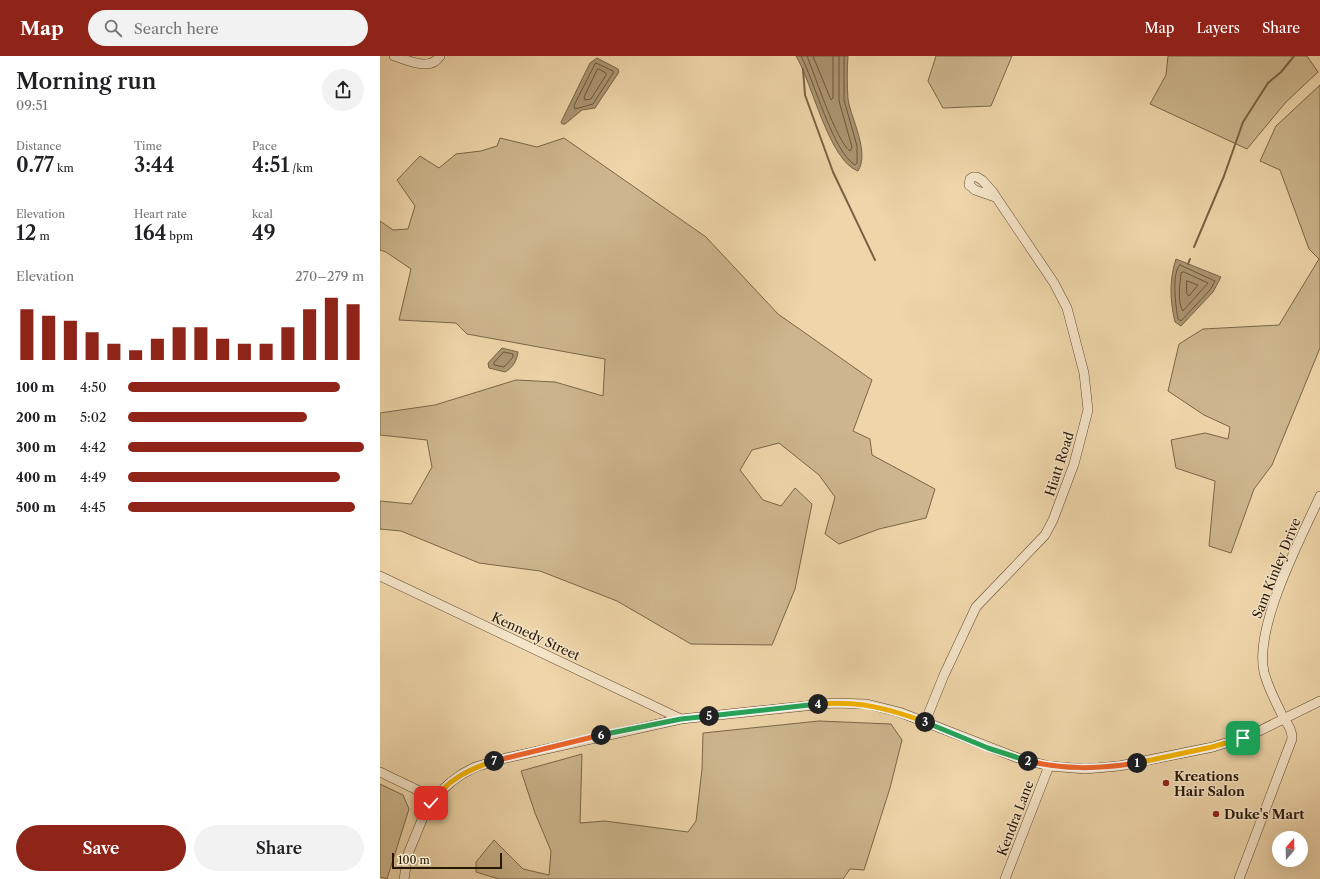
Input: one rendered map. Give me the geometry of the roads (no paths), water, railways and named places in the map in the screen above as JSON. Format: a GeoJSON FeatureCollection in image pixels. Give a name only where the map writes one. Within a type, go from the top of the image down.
{"type":"FeatureCollection","features":[{"type":"Feature","properties":{"kind":"street"},"geometry":{"type":"LineString","coordinates":[[394,56],[423,65],[431,64],[440,56]]}},
{"type":"Feature","properties":{"kind":"street","name":"Hiatt Road"},"geometry":{"type":"LineString","coordinates":[[925,722],[944,675],[976,607],[1044,534],[1053,520],[1072,470],[1087,419],[1088,395],[1084,373],[1067,308],[1054,282],[995,197]]}},
{"type":"Feature","properties":{"kind":"street","name":"Sam Kinley Drive"},"geometry":{"type":"LineString","coordinates":[[1239,879],[1292,739],[1290,726],[1267,684],[1263,659],[1264,640],[1270,615],[1292,558],[1320,496]]}},
{"type":"Feature","properties":{"kind":"street","name":"Kennedy Street"},"geometry":{"type":"LineString","coordinates":[[380,576],[681,719]]}},
{"type":"Feature","properties":{"kind":"street"},"geometry":{"type":"LineString","coordinates":[[404,879],[408,854],[420,822],[434,798],[451,782],[475,768],[506,758],[570,742],[681,719],[834,703],[867,704],[882,707],[996,750],[1049,766],[1093,769],[1152,760],[1212,747],[1251,736],[1320,701]]}},
{"type":"Feature","properties":{"kind":"street","name":"Kendra Lane"},"geometry":{"type":"LineString","coordinates":[[1005,879],[1049,766]]}},
{"type":"Feature","properties":{"kind":"street"},"geometry":{"type":"LineString","coordinates":[[380,772],[434,798]]}},
{"type":"Feature","properties":{"kind":"water"},"geometry":{"type":"Polygon","coordinates":[[[796,56],[848,56],[848,99],[859,135],[862,155],[858,171],[848,164],[838,152],[822,120],[796,56]]]}},
{"type":"Feature","properties":{"kind":"water"},"geometry":{"type":"Polygon","coordinates":[[[597,58],[618,69],[619,72],[595,108],[582,110],[565,124],[562,124],[561,122],[590,63],[597,58]]]}},
{"type":"Feature","properties":{"kind":"water"},"geometry":{"type":"Polygon","coordinates":[[[1176,259],[1221,277],[1213,292],[1181,326],[1175,322],[1171,298],[1172,275],[1176,259]]]}},
{"type":"Feature","properties":{"kind":"water"},"geometry":{"type":"Polygon","coordinates":[[[502,348],[518,352],[514,364],[505,372],[489,368],[488,363],[502,348]]]}},
{"type":"Feature","properties":{"kind":"waterway"},"geometry":{"type":"LineString","coordinates":[[1194,247],[1224,176],[1243,122],[1268,83],[1281,72],[1294,56]]}},
{"type":"Feature","properties":{"kind":"waterway"},"geometry":{"type":"LineString","coordinates":[[803,69],[805,95],[833,172],[875,260]]}},
{"type":"Feature","properties":{"kind":"waterway"},"geometry":{"type":"LineString","coordinates":[[1188,264],[1190,259]]}},
{"type":"Feature","properties":{"kind":"place","name":"Kreations Hair Salon"},"geometry":{"type":"Point","coordinates":[1166,783]}},
{"type":"Feature","properties":{"kind":"place","name":"Duke's Mart"},"geometry":{"type":"Point","coordinates":[1216,814]}}]}
